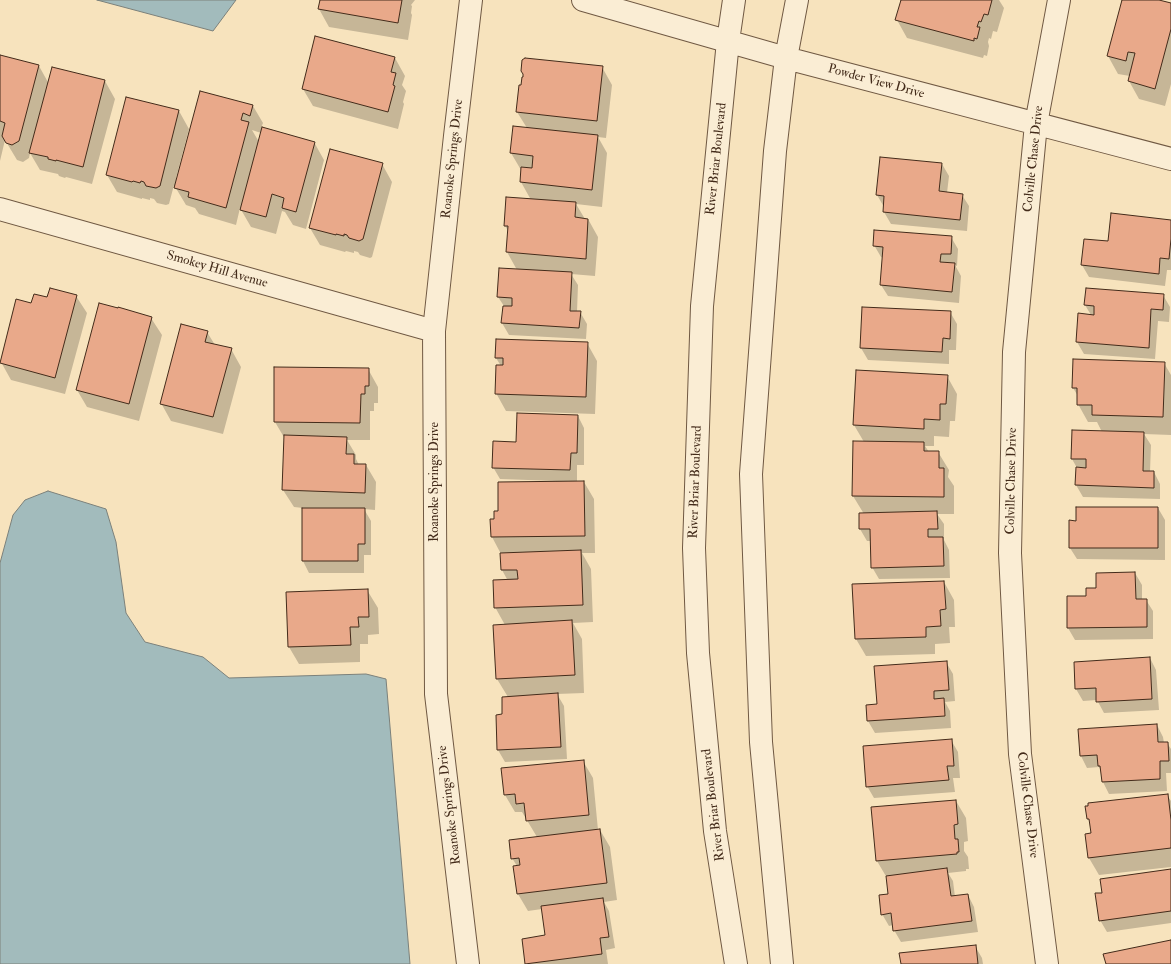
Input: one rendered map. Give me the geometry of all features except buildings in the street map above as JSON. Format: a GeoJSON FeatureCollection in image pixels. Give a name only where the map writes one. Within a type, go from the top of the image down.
{"type":"FeatureCollection","features":[{"type":"Feature","properties":{"kind":"street","name":"Roanoke Springs Drive"},"geometry":{"type":"LineString","coordinates":[[468,964],[436,694],[434,331],[471,0]]}},
{"type":"Feature","properties":{"kind":"street","name":"Powder View Drive"},"geometry":{"type":"LineString","coordinates":[[583,0],[786,58],[1171,159]]}},
{"type":"Feature","properties":{"kind":"street","name":"River Briar Boulevard"},"geometry":{"type":"LineString","coordinates":[[734,0],[728,41],[702,306],[694,548],[698,652],[715,824],[736,964]]}},
{"type":"Feature","properties":{"kind":"street"},"geometry":{"type":"LineString","coordinates":[[782,964],[761,742],[752,474],[775,151],[786,58],[797,0]]}},
{"type":"Feature","properties":{"kind":"street","name":"Colville Chase Drive"},"geometry":{"type":"LineString","coordinates":[[1047,964],[1020,754],[1010,553],[1014,352],[1036,124],[1059,0]]}},
{"type":"Feature","properties":{"kind":"street","name":"Smokey Hill Avenue"},"geometry":{"type":"LineString","coordinates":[[0,209],[434,331]]}},
{"type":"Feature","properties":{"kind":"water"},"geometry":{"type":"Polygon","coordinates":[[[97,0],[236,0],[213,31],[97,0]]]}},
{"type":"Feature","properties":{"kind":"water"},"geometry":{"type":"Polygon","coordinates":[[[48,491],[106,509],[116,542],[126,613],[145,642],[203,657],[229,678],[366,674],[386,679],[410,964],[0,964],[0,563],[13,515],[25,500],[48,491]]]}}]}
